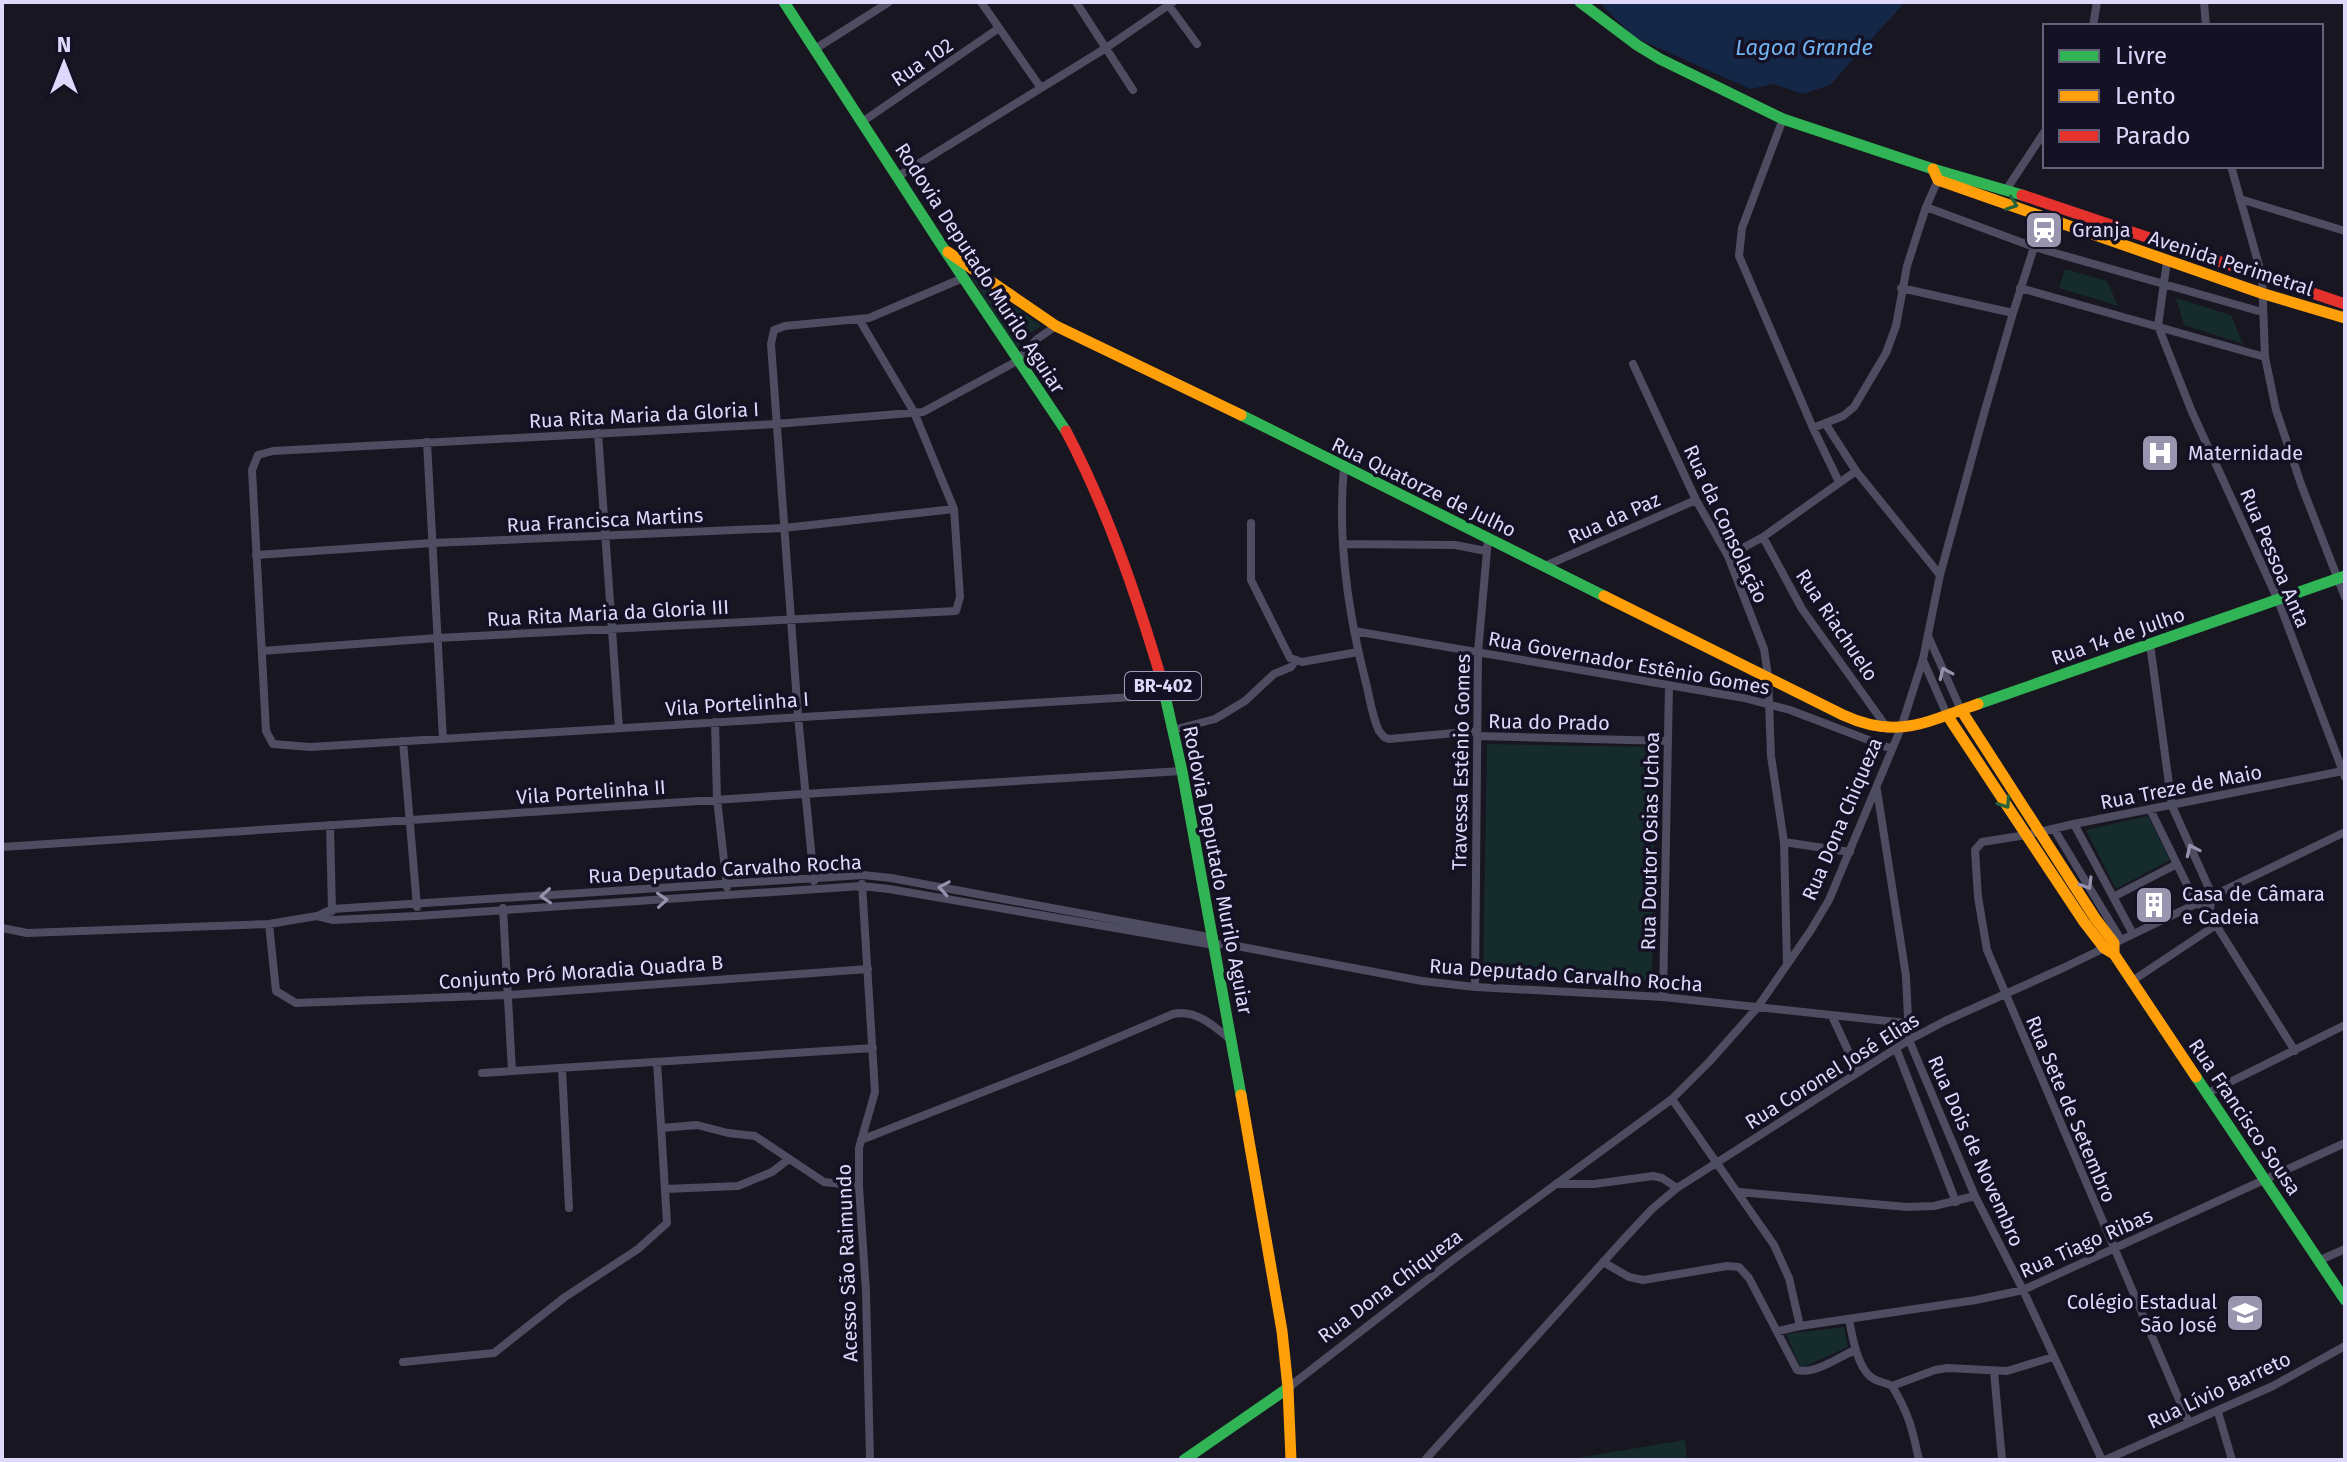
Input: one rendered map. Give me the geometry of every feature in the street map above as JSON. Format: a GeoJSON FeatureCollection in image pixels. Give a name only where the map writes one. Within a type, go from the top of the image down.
{"type":"FeatureCollection","features":[{"type":"Feature","properties":{"kind":"main road","name":"Rodovia Deputado Murilo Aguiar"},"geometry":{"type":"LineString","coordinates":[[784,2],[1067,433],[1136,595],[1166,695],[1218,943],[1282,1331],[1291,1460]]}},
{"type":"Feature","properties":{"kind":"main road"},"geometry":{"type":"LineString","coordinates":[[1580,2],[1660,59],[1783,119],[1935,174]]}},
{"type":"Feature","properties":{"kind":"main road","name":"Avenida Perimetral"},"geometry":{"type":"LineString","coordinates":[[1935,174],[2006,190],[2167,261],[2345,318]]}},
{"type":"Feature","properties":{"kind":"main road","name":"Avenida Perimetral"},"geometry":{"type":"LineString","coordinates":[[1935,174],[2345,304]]}},
{"type":"Feature","properties":{"kind":"main road","name":"Rua Quatorze de Julho"},"geometry":{"type":"LineString","coordinates":[[944,249],[1056,326],[1344,467],[1487,545],[1545,566],[1859,722],[1888,729],[1901,728]]}},
{"type":"Feature","properties":{"kind":"main road","name":"Rua 14 de Julho"},"geometry":{"type":"LineString","coordinates":[[1901,728],[1947,715],[2341,578]]}},
{"type":"Feature","properties":{"kind":"main road","name":"Rua Francisco Sousa"},"geometry":{"type":"LineString","coordinates":[[1961,710],[2040,832],[2068,888]]}},
{"type":"Feature","properties":{"kind":"main road","name":"Rua Francisco Sousa"},"geometry":{"type":"LineString","coordinates":[[1947,715],[2026,835],[2113,946],[2132,981],[2345,1300]]}},
{"type":"Feature","properties":{"kind":"main road"},"geometry":{"type":"LineString","coordinates":[[1990,780],[2002,773]]}},
{"type":"Feature","properties":{"kind":"main road","name":"Rua Dona Chiqueza"},"geometry":{"type":"LineString","coordinates":[[1184,1460],[1288,1388]]}},
{"type":"Feature","properties":{"kind":"street"},"geometry":{"type":"LineString","coordinates":[[815,49],[889,2]]}},
{"type":"Feature","properties":{"kind":"street"},"geometry":{"type":"LineString","coordinates":[[981,2],[1041,88]]}},
{"type":"Feature","properties":{"kind":"street"},"geometry":{"type":"LineString","coordinates":[[1076,2],[1133,90]]}},
{"type":"Feature","properties":{"kind":"street"},"geometry":{"type":"LineString","coordinates":[[2093,24],[2097,2]]}},
{"type":"Feature","properties":{"kind":"street"},"geometry":{"type":"LineString","coordinates":[[2204,2],[2206,24]]}},
{"type":"Feature","properties":{"kind":"street"},"geometry":{"type":"LineString","coordinates":[[897,177],[1106,48],[1170,3],[1197,44]]}},
{"type":"Feature","properties":{"kind":"street","name":"Rua 102"},"geometry":{"type":"LineString","coordinates":[[862,122],[999,28]]}},
{"type":"Feature","properties":{"kind":"street"},"geometry":{"type":"LineString","coordinates":[[1783,119],[1742,228],[1739,256],[1839,482]]}},
{"type":"Feature","properties":{"kind":"street"},"geometry":{"type":"LineString","coordinates":[[2006,190],[2043,134]]}},
{"type":"Feature","properties":{"kind":"street"},"geometry":{"type":"LineString","coordinates":[[2232,168],[2262,276],[2265,357],[2283,434],[2341,578],[2345,597]]}},
{"type":"Feature","properties":{"kind":"street"},"geometry":{"type":"LineString","coordinates":[[1813,428],[1843,416],[1854,407],[1886,353],[1896,326],[1901,288],[1935,174]]}},
{"type":"Feature","properties":{"kind":"street"},"geometry":{"type":"LineString","coordinates":[[2240,199],[2345,231]]}},
{"type":"Feature","properties":{"kind":"street"},"geometry":{"type":"LineString","coordinates":[[1926,207],[2034,247],[2262,312]]}},
{"type":"Feature","properties":{"kind":"street","name":"Rua Dona Chiqueza"},"geometry":{"type":"LineString","coordinates":[[1288,1388],[1353,1336],[1672,1099],[1757,1008],[1829,900],[1901,728],[1923,659],[1940,575],[2034,247]]}},
{"type":"Feature","properties":{"kind":"street","name":"Rua Pessoa Anta"},"geometry":{"type":"LineString","coordinates":[[2167,261],[2158,326],[2192,412],[2278,600],[2344,774]]}},
{"type":"Feature","properties":{"kind":"street"},"geometry":{"type":"LineString","coordinates":[[815,889],[804,794],[776,424],[771,344],[774,330],[785,326],[869,318],[963,278]]}},
{"type":"Feature","properties":{"kind":"street"},"geometry":{"type":"LineString","coordinates":[[1901,288],[2013,313]]}},
{"type":"Feature","properties":{"kind":"street"},"geometry":{"type":"LineString","coordinates":[[2020,288],[2265,357]]}},
{"type":"Feature","properties":{"kind":"street"},"geometry":{"type":"LineString","coordinates":[[859,319],[914,412],[954,509]]}},
{"type":"Feature","properties":{"kind":"street","name":"Rua Rita Maria da Gloria I"},"geometry":{"type":"LineString","coordinates":[[256,555],[252,470],[258,455],[273,451],[776,424],[923,412],[1019,360],[1037,339],[1056,326]]}},
{"type":"Feature","properties":{"kind":"street","name":"Rua da Consolação"},"geometry":{"type":"LineString","coordinates":[[1633,364],[1696,500],[1728,556],[1764,649],[1771,756],[1784,842],[1787,963]]}},
{"type":"Feature","properties":{"kind":"street"},"geometry":{"type":"LineString","coordinates":[[1825,423],[1856,471],[1940,575]]}},
{"type":"Feature","properties":{"kind":"street"},"geometry":{"type":"LineString","coordinates":[[598,433],[619,728]]}},
{"type":"Feature","properties":{"kind":"street"},"geometry":{"type":"LineString","coordinates":[[427,442],[443,739]]}},
{"type":"Feature","properties":{"kind":"street"},"geometry":{"type":"LineString","coordinates":[[1251,523],[1251,580],[1285,651],[1295,661],[1358,652],[1343,544],[1344,467]]}},
{"type":"Feature","properties":{"kind":"street"},"geometry":{"type":"LineString","coordinates":[[1728,556],[1763,537],[1856,471]]}},
{"type":"Feature","properties":{"kind":"street","name":"Rua da Paz"},"geometry":{"type":"LineString","coordinates":[[1545,566],[1696,500]]}},
{"type":"Feature","properties":{"kind":"street","name":"Rua Francisca Martins"},"geometry":{"type":"LineString","coordinates":[[256,555],[432,543],[784,528],[954,509]]}},
{"type":"Feature","properties":{"kind":"street","name":"Rua Rita Maria da Gloria III"},"geometry":{"type":"LineString","coordinates":[[262,651],[437,638],[956,611],[960,597],[954,509]]}},
{"type":"Feature","properties":{"kind":"street","name":"Rua Riachuelo"},"geometry":{"type":"LineString","coordinates":[[1763,537],[1802,609],[1888,729]]}},
{"type":"Feature","properties":{"kind":"street"},"geometry":{"type":"LineString","coordinates":[[1343,544],[1487,545]]}},
{"type":"Feature","properties":{"kind":"street","name":"Travessa Estênio Gomes"},"geometry":{"type":"LineString","coordinates":[[1475,987],[1478,652],[1487,545]]}},
{"type":"Feature","properties":{"kind":"street"},"geometry":{"type":"LineString","coordinates":[[256,555],[262,651]]}},
{"type":"Feature","properties":{"kind":"street","name":"Rua Governador Estênio Gomes"},"geometry":{"type":"LineString","coordinates":[[1354,631],[1770,704],[1892,749]]}},
{"type":"Feature","properties":{"kind":"street","name":"Rua Francisco Sousa"},"geometry":{"type":"LineString","coordinates":[[1928,636],[1961,710]]}},
{"type":"Feature","properties":{"kind":"street"},"geometry":{"type":"LineString","coordinates":[[2150,644],[2172,806],[2212,895],[2210,910],[2216,925],[2295,1051]]}},
{"type":"Feature","properties":{"kind":"street","name":"Vila Portelinha I"},"geometry":{"type":"LineString","coordinates":[[262,651],[266,731],[273,744],[310,747],[1166,695]]}},
{"type":"Feature","properties":{"kind":"street","name":"Rua do Prado"},"geometry":{"type":"LineString","coordinates":[[1358,652],[1376,723],[1384,737],[1477,734],[1668,741]]}},
{"type":"Feature","properties":{"kind":"street","name":"Rua Francisco Sousa"},"geometry":{"type":"LineString","coordinates":[[1923,659],[1947,715]]}},
{"type":"Feature","properties":{"kind":"street"},"geometry":{"type":"LineString","coordinates":[[1173,730],[1215,719],[1245,701],[1274,674],[1291,667],[1295,661]]}},
{"type":"Feature","properties":{"kind":"street","name":"Rua Doutor Osias Uchoa"},"geometry":{"type":"LineString","coordinates":[[1663,997],[1669,685]]}},
{"type":"Feature","properties":{"kind":"street"},"geometry":{"type":"LineString","coordinates":[[715,722],[717,799],[728,896]]}},
{"type":"Feature","properties":{"kind":"street"},"geometry":{"type":"LineString","coordinates":[[403,741],[417,916]]}},
{"type":"Feature","properties":{"kind":"street","name":"Vila Portelinha II"},"geometry":{"type":"LineString","coordinates":[[2,847],[1182,771]]}},
{"type":"Feature","properties":{"kind":"street","name":"Rua Treze de Maio"},"geometry":{"type":"LineString","coordinates":[[2026,835],[2344,774]]}},
{"type":"Feature","properties":{"kind":"street","name":"Rua Dois de Novembro"},"geometry":{"type":"LineString","coordinates":[[1877,789],[1906,976],[1909,1040],[1975,1196],[2104,1460]]}},
{"type":"Feature","properties":{"kind":"street"},"geometry":{"type":"LineString","coordinates":[[2150,809],[2196,903],[2210,910]]}},
{"type":"Feature","properties":{"kind":"street"},"geometry":{"type":"LineString","coordinates":[[2074,824],[2133,934]]}},
{"type":"Feature","properties":{"kind":"street"},"geometry":{"type":"LineString","coordinates":[[330,825],[333,920]]}},
{"type":"Feature","properties":{"kind":"street","name":"Rua Francisco Sousa"},"geometry":{"type":"LineString","coordinates":[[2054,829],[2113,946]]}},
{"type":"Feature","properties":{"kind":"street","name":"Rua Coronel José Elias"},"geometry":{"type":"LineString","coordinates":[[1425,1460],[1652,1209],[1677,1188],[1909,1040],[2005,993],[2113,946],[2345,832]]}},
{"type":"Feature","properties":{"kind":"street","name":"Rua Sete de Setembro"},"geometry":{"type":"LineString","coordinates":[[2026,835],[1982,842],[1975,850],[1983,936],[2113,1250],[2189,1423]]}},
{"type":"Feature","properties":{"kind":"street"},"geometry":{"type":"LineString","coordinates":[[1784,842],[1850,852]]}},
{"type":"Feature","properties":{"kind":"street"},"geometry":{"type":"LineString","coordinates":[[2113,897],[2177,864]]}},
{"type":"Feature","properties":{"kind":"street","name":"Rua Deputado Carvalho Rocha"},"geometry":{"type":"LineString","coordinates":[[2,928],[27,933],[269,924],[317,916],[332,909],[863,875],[1422,981],[1475,987],[1663,997],[1906,1023]]}},
{"type":"Feature","properties":{"kind":"street","name":"Acesso São Raimundo"},"geometry":{"type":"LineString","coordinates":[[863,875],[875,1092],[859,1148],[870,1460]]}},
{"type":"Feature","properties":{"kind":"street","name":"Rua Deputado Carvalho Rocha"},"geometry":{"type":"LineString","coordinates":[[317,916],[333,920],[417,916],[862,886],[1045,911]]}},
{"type":"Feature","properties":{"kind":"street"},"geometry":{"type":"LineString","coordinates":[[503,899],[512,1071]]}},
{"type":"Feature","properties":{"kind":"street","name":"Conjunto Pró Moradia Quadra B"},"geometry":{"type":"LineString","coordinates":[[269,924],[276,991],[296,1003],[508,995],[868,969]]}},
{"type":"Feature","properties":{"kind":"street"},"geometry":{"type":"LineString","coordinates":[[2132,981],[2216,925]]}},
{"type":"Feature","properties":{"kind":"street"},"geometry":{"type":"LineString","coordinates":[[861,1140],[1173,1014],[1188,1012],[1197,1015],[1232,1040]]}},
{"type":"Feature","properties":{"kind":"street"},"geometry":{"type":"LineString","coordinates":[[1832,1016],[1858,1072]]}},
{"type":"Feature","properties":{"kind":"street"},"geometry":{"type":"LineString","coordinates":[[2208,1093],[2345,1025]]}},
{"type":"Feature","properties":{"kind":"street"},"geometry":{"type":"LineString","coordinates":[[482,1073],[873,1048]]}},
{"type":"Feature","properties":{"kind":"street"},"geometry":{"type":"LineString","coordinates":[[1896,1048],[1956,1202]]}},
{"type":"Feature","properties":{"kind":"street"},"geometry":{"type":"LineString","coordinates":[[403,1362],[494,1353],[565,1297],[638,1249],[667,1223],[657,1062]]}},
{"type":"Feature","properties":{"kind":"street"},"geometry":{"type":"LineString","coordinates":[[562,1068],[569,1208]]}},
{"type":"Feature","properties":{"kind":"street"},"geometry":{"type":"LineString","coordinates":[[1672,1099],[1774,1245],[1789,1278],[1800,1326]]}},
{"type":"Feature","properties":{"kind":"street"},"geometry":{"type":"LineString","coordinates":[[661,1128],[697,1125],[755,1136],[824,1182],[859,1186]]}},
{"type":"Feature","properties":{"kind":"street","name":"Rua Tiago Ribas"},"geometry":{"type":"LineString","coordinates":[[1778,1331],[2023,1290],[2345,1143]]}},
{"type":"Feature","properties":{"kind":"street"},"geometry":{"type":"LineString","coordinates":[[665,1189],[738,1186],[772,1172],[789,1159]]}},
{"type":"Feature","properties":{"kind":"street"},"geometry":{"type":"LineString","coordinates":[[1556,1184],[1594,1184],[1653,1176],[1677,1188]]}},
{"type":"Feature","properties":{"kind":"street"},"geometry":{"type":"LineString","coordinates":[[1739,1192],[1907,1207],[1934,1206],[1975,1196]]}},
{"type":"Feature","properties":{"kind":"street"},"geometry":{"type":"LineString","coordinates":[[2318,1261],[2345,1249]]}},
{"type":"Feature","properties":{"kind":"street"},"geometry":{"type":"LineString","coordinates":[[1603,1262],[1629,1277],[1643,1280],[1727,1266],[1739,1267],[1749,1278],[1792,1364],[1800,1372],[1814,1369],[1855,1350]]}},
{"type":"Feature","properties":{"kind":"street"},"geometry":{"type":"LineString","coordinates":[[1849,1319],[1855,1350],[1870,1377],[1892,1386],[1910,1418],[1919,1460]]}},
{"type":"Feature","properties":{"kind":"street","name":"Rua Lívio Barreto"},"geometry":{"type":"LineString","coordinates":[[2104,1460],[2273,1386],[2345,1346]]}},
{"type":"Feature","properties":{"kind":"street"},"geometry":{"type":"LineString","coordinates":[[1892,1386],[1922,1373],[1947,1368],[2007,1371],[2053,1357]]}},
{"type":"Feature","properties":{"kind":"street"},"geometry":{"type":"LineString","coordinates":[[1994,1372],[2002,1460]]}},
{"type":"Feature","properties":{"kind":"street"},"geometry":{"type":"LineString","coordinates":[[2218,1412],[2232,1460]]}},
{"type":"Feature","properties":{"kind":"green space"},"geometry":{"type":"Polygon","coordinates":[[[2065,269],[2107,281],[2118,306],[2059,288],[2065,269]]]}},
{"type":"Feature","properties":{"kind":"green space"},"geometry":{"type":"Polygon","coordinates":[[[972,278],[1042,326],[1024,336],[1017,350],[972,278]]]}},
{"type":"Feature","properties":{"kind":"green space"},"geometry":{"type":"Polygon","coordinates":[[[2176,298],[2231,315],[2243,344],[2184,325],[2176,298]]]}},
{"type":"Feature","properties":{"kind":"green space"},"geometry":{"type":"Polygon","coordinates":[[[1487,744],[1656,747],[1652,981],[1483,979],[1487,744]]]}},
{"type":"Feature","properties":{"kind":"green space"},"geometry":{"type":"Polygon","coordinates":[[[2148,816],[2170,860],[2116,889],[2086,830],[2148,816]]]}},
{"type":"Feature","properties":{"kind":"green space"},"geometry":{"type":"Polygon","coordinates":[[[1844,1327],[1848,1347],[1801,1368],[1786,1334],[1844,1327]]]}},
{"type":"Feature","properties":{"kind":"green space"},"geometry":{"type":"Polygon","coordinates":[[[1685,1440],[1687,1460],[1565,1460],[1685,1440]]]}},
{"type":"Feature","properties":{"kind":"water","name":"Lagoa Grande"},"geometry":{"type":"Polygon","coordinates":[[[1599,2],[1905,2],[1830,85],[1803,94],[1774,84],[1750,89],[1634,37],[1599,2]]]}},
{"type":"Feature","properties":{"kind":"traffic: fast"},"geometry":{"type":"LineString","coordinates":[[784,2],[1066,431]]}},
{"type":"Feature","properties":{"kind":"traffic: fast"},"geometry":{"type":"LineString","coordinates":[[1580,2],[1660,59],[1783,119],[2022,195]]}},
{"type":"Feature","properties":{"kind":"traffic: fast"},"geometry":{"type":"LineString","coordinates":[[1241,415],[1604,596]]}},
{"type":"Feature","properties":{"kind":"traffic: fast"},"geometry":{"type":"LineString","coordinates":[[1978,704],[2345,576]]}},
{"type":"Feature","properties":{"kind":"traffic: fast"},"geometry":{"type":"LineString","coordinates":[[1161,678],[1182,771],[1241,1095]]}},
{"type":"Feature","properties":{"kind":"traffic: fast"},"geometry":{"type":"LineString","coordinates":[[2196,1077],[2345,1300]]}},
{"type":"Feature","properties":{"kind":"traffic: fast"},"geometry":{"type":"LineString","coordinates":[[1184,1460],[1288,1388]]}},
{"type":"Feature","properties":{"kind":"traffic: slow"},"geometry":{"type":"LineString","coordinates":[[1933,169],[1938,180],[2261,293],[2345,318]]}},
{"type":"Feature","properties":{"kind":"traffic: slow"},"geometry":{"type":"LineString","coordinates":[[948,252],[1056,326],[1241,415]]}},
{"type":"Feature","properties":{"kind":"traffic: slow"},"geometry":{"type":"LineString","coordinates":[[1604,596],[1862,722],[1880,726],[1911,726],[1978,704]]}},
{"type":"Feature","properties":{"kind":"traffic: slow"},"geometry":{"type":"LineString","coordinates":[[1961,710],[2114,943],[2114,954]]}},
{"type":"Feature","properties":{"kind":"traffic: slow"},"geometry":{"type":"LineString","coordinates":[[1947,715],[2084,922],[2104,948],[2114,954],[2196,1077]]}},
{"type":"Feature","properties":{"kind":"traffic: slow"},"geometry":{"type":"LineString","coordinates":[[1241,1095],[1282,1331],[1291,1460]]}},
{"type":"Feature","properties":{"kind":"traffic: jam"},"geometry":{"type":"LineString","coordinates":[[2022,195],[2345,304]]}},
{"type":"Feature","properties":{"kind":"traffic: jam"},"geometry":{"type":"LineString","coordinates":[[1066,431],[1120,552],[1161,678]]}},
{"type":"Feature","properties":{"kind":"place","name":"Granja"},"geometry":{"type":"Point","coordinates":[2044,230]}},
{"type":"Feature","properties":{"kind":"place","name":"Maternidade"},"geometry":{"type":"Point","coordinates":[2160,453]}},
{"type":"Feature","properties":{"kind":"place","name":"Casa de Câmara e Cadeia"},"geometry":{"type":"Point","coordinates":[2154,905]}},
{"type":"Feature","properties":{"kind":"place","name":"Colégio Estadual São José"},"geometry":{"type":"Point","coordinates":[2245,1313]}}]}
